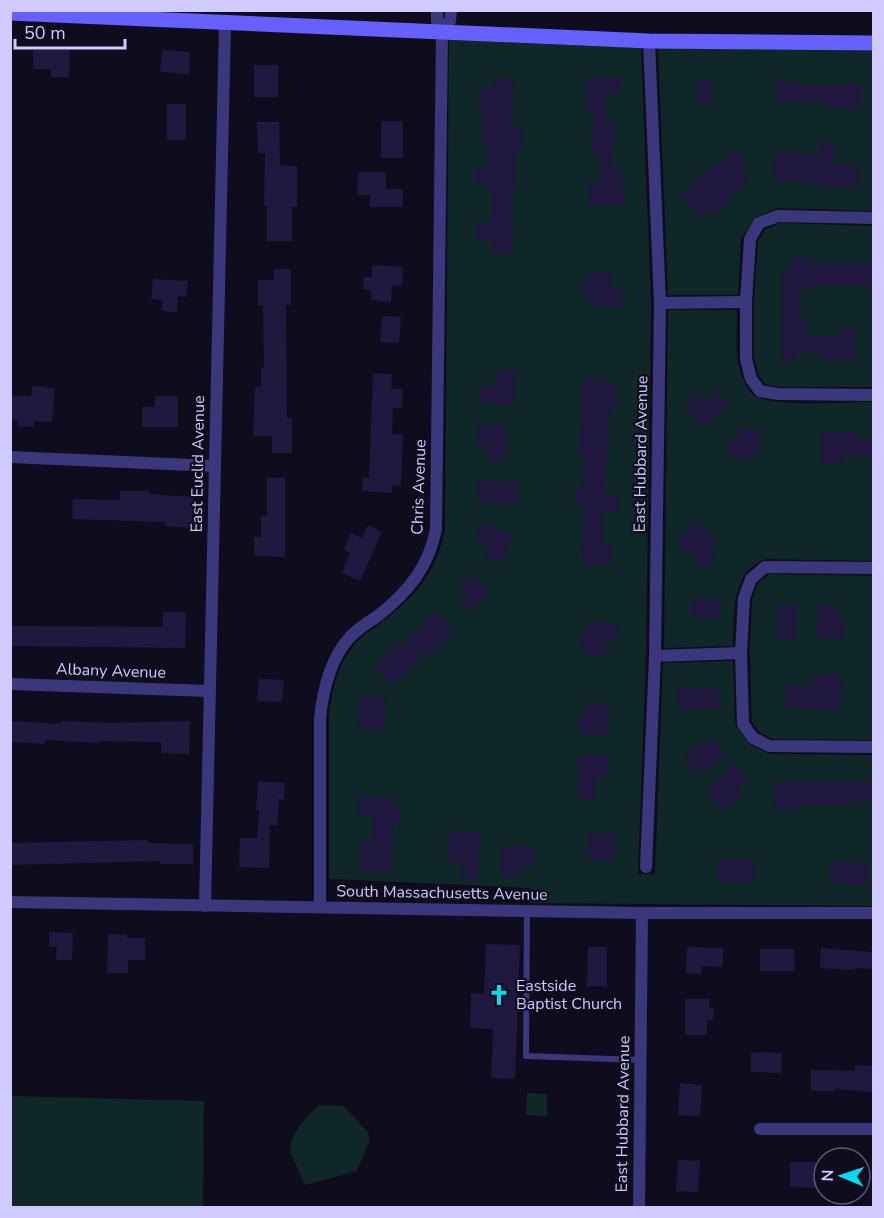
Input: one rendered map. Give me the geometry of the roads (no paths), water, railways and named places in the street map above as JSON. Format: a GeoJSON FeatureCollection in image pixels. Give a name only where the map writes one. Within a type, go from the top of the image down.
{"type":"FeatureCollection","features":[{"type":"Feature","properties":{"kind":"main road"},"geometry":{"type":"LineString","coordinates":[[10,13],[225,24],[442,30],[649,41],[873,43]]}},
{"type":"Feature","properties":{"kind":"street","name":"Chris Avenue"},"geometry":{"type":"LineString","coordinates":[[320,907],[320,718],[327,682],[336,657],[350,637],[397,601],[415,581],[433,547],[436,529],[442,30],[437,21],[437,10]]}},
{"type":"Feature","properties":{"kind":"street","name":"Chris Avenue"},"geometry":{"type":"LineString","coordinates":[[442,30],[450,21],[451,10]]}},
{"type":"Feature","properties":{"kind":"street","name":"East Euclid Avenue"},"geometry":{"type":"LineString","coordinates":[[205,906],[225,24]]}},
{"type":"Feature","properties":{"kind":"street","name":"East Hubbard Avenue"},"geometry":{"type":"LineString","coordinates":[[646,867],[655,656],[660,303],[649,41]]}},
{"type":"Feature","properties":{"kind":"street"},"geometry":{"type":"LineString","coordinates":[[873,218],[778,216],[759,223],[750,239],[746,302],[746,359],[751,379],[760,391],[778,394],[873,395]]}},
{"type":"Feature","properties":{"kind":"street"},"geometry":{"type":"LineString","coordinates":[[660,303],[746,302]]}},
{"type":"Feature","properties":{"kind":"street"},"geometry":{"type":"LineString","coordinates":[[10,457],[215,466]]}},
{"type":"Feature","properties":{"kind":"street"},"geometry":{"type":"LineString","coordinates":[[873,568],[765,567],[751,579],[744,598],[741,653],[743,724],[753,738],[770,746],[873,747]]}},
{"type":"Feature","properties":{"kind":"street"},"geometry":{"type":"LineString","coordinates":[[655,656],[741,653]]}},
{"type":"Feature","properties":{"kind":"street","name":"Albany Avenue"},"geometry":{"type":"LineString","coordinates":[[10,684],[209,691]]}},
{"type":"Feature","properties":{"kind":"street","name":"South Massachusetts Avenue"},"geometry":{"type":"LineString","coordinates":[[10,902],[642,913],[873,913]]}},
{"type":"Feature","properties":{"kind":"street","name":"East Hubbard Avenue"},"geometry":{"type":"LineString","coordinates":[[639,1208],[642,913]]}},
{"type":"Feature","properties":{"kind":"street"},"geometry":{"type":"LineString","coordinates":[[760,1129],[873,1129]]}},
{"type":"Feature","properties":{"kind":"lane"},"geometry":{"type":"LineString","coordinates":[[527,911],[526,1056],[641,1060]]}},
{"type":"Feature","properties":{"kind":"place","name":"Eastside Baptist Church"},"geometry":{"type":"Point","coordinates":[499,995]}}]}
